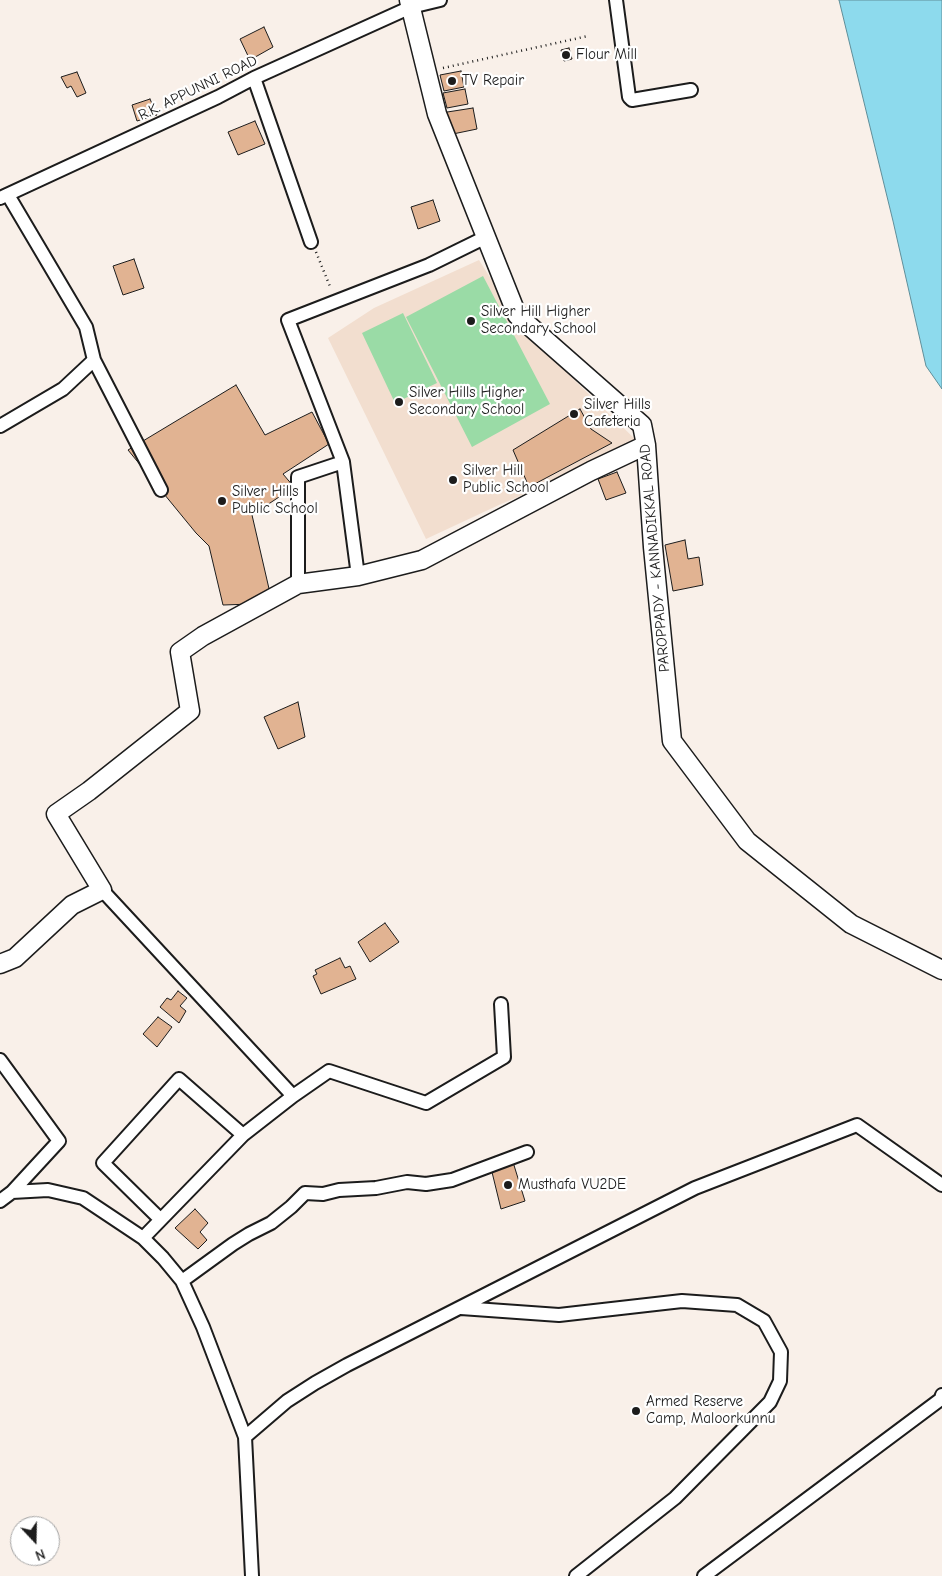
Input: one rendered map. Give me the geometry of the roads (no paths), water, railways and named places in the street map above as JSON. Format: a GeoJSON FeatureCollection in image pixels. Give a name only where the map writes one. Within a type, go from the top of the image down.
{"type":"FeatureCollection","features":[{"type":"Feature","properties":{"kind":"main road","name":"PAROPPADY - KANNADIKKAL ROAD"},"geometry":{"type":"LineString","coordinates":[[410,3],[437,114],[517,315],[642,425],[646,445],[653,547],[672,741],[746,841],[851,924],[942,970]]}},
{"type":"Feature","properties":{"kind":"main road"},"geometry":{"type":"LineString","coordinates":[[0,963],[15,958],[72,905],[102,890],[56,814],[89,792],[190,711],[180,652],[203,636],[298,584],[358,576],[422,560],[591,471],[646,445]]}},
{"type":"Feature","properties":{"kind":"street","name":"R.K. APPUNNI ROAD"},"geometry":{"type":"LineString","coordinates":[[4,196],[218,98],[254,78],[410,3],[440,0]]}},
{"type":"Feature","properties":{"kind":"street"},"geometry":{"type":"LineString","coordinates":[[616,0],[629,97],[632,100],[691,90]]}},
{"type":"Feature","properties":{"kind":"street"},"geometry":{"type":"LineString","coordinates":[[254,78],[311,242]]}},
{"type":"Feature","properties":{"kind":"street"},"geometry":{"type":"LineString","coordinates":[[4,196],[86,327],[94,360],[161,490]]}},
{"type":"Feature","properties":{"kind":"street"},"geometry":{"type":"LineString","coordinates":[[358,576],[343,462],[288,320],[429,265],[486,237]]}},
{"type":"Feature","properties":{"kind":"street"},"geometry":{"type":"LineString","coordinates":[[0,426],[63,389],[94,360]]}},
{"type":"Feature","properties":{"kind":"street"},"geometry":{"type":"LineString","coordinates":[[298,584],[298,477],[343,462]]}},
{"type":"Feature","properties":{"kind":"street"},"geometry":{"type":"LineString","coordinates":[[102,890],[293,1096]]}},
{"type":"Feature","properties":{"kind":"street"},"geometry":{"type":"LineString","coordinates":[[143,1238],[243,1135],[329,1071],[426,1104],[504,1057],[501,1004]]}},
{"type":"Feature","properties":{"kind":"street"},"geometry":{"type":"LineString","coordinates":[[0,1060],[59,1141],[12,1192],[0,1201]]}},
{"type":"Feature","properties":{"kind":"street"},"geometry":{"type":"LineString","coordinates":[[160,1219],[103,1163],[179,1078],[243,1135]]}},
{"type":"Feature","properties":{"kind":"street"},"geometry":{"type":"LineString","coordinates":[[245,1437],[287,1401],[347,1365],[695,1188],[857,1125],[942,1185]]}},
{"type":"Feature","properties":{"kind":"street"},"geometry":{"type":"LineString","coordinates":[[182,1281],[233,1244],[271,1223],[291,1207],[305,1192],[323,1194],[339,1190],[376,1188],[407,1182],[426,1184],[452,1180],[527,1152]]}},
{"type":"Feature","properties":{"kind":"street"},"geometry":{"type":"LineString","coordinates":[[12,1192],[48,1190],[83,1198],[143,1238],[182,1281],[203,1327],[245,1437],[252,1576]]}},
{"type":"Feature","properties":{"kind":"street"},"geometry":{"type":"LineString","coordinates":[[461,1308],[559,1315],[682,1301],[738,1305],[764,1321],[781,1352],[780,1381],[770,1402],[675,1498],[576,1576]]}},
{"type":"Feature","properties":{"kind":"street"},"geometry":{"type":"LineString","coordinates":[[704,1576],[941,1399],[942,1395]]}},
{"type":"Feature","properties":{"kind":"water"},"geometry":{"type":"Polygon","coordinates":[[[839,0],[942,0],[942,389],[926,366],[839,0]]]}},
{"type":"Feature","properties":{"kind":"place","name":"Flour Mill"},"geometry":{"type":"Point","coordinates":[566,55]}},
{"type":"Feature","properties":{"kind":"place","name":"TV Repair"},"geometry":{"type":"Point","coordinates":[452,81]}},
{"type":"Feature","properties":{"kind":"place","name":"Silver Hill Higher Secondary School"},"geometry":{"type":"Point","coordinates":[471,321]}},
{"type":"Feature","properties":{"kind":"place","name":"Silver Hills Higher Secondary School"},"geometry":{"type":"Point","coordinates":[399,402]}},
{"type":"Feature","properties":{"kind":"place","name":"Silver Hills Cafeteria"},"geometry":{"type":"Point","coordinates":[574,414]}},
{"type":"Feature","properties":{"kind":"place","name":"Silver Hill Public School"},"geometry":{"type":"Point","coordinates":[453,480]}},
{"type":"Feature","properties":{"kind":"place","name":"Silver Hills Public School"},"geometry":{"type":"Point","coordinates":[222,501]}},
{"type":"Feature","properties":{"kind":"place","name":"Musthafa VU2DE"},"geometry":{"type":"Point","coordinates":[508,1185]}},
{"type":"Feature","properties":{"kind":"place","name":"Armed Reserve Camp, Maloorkunnu"},"geometry":{"type":"Point","coordinates":[636,1411]}}]}
